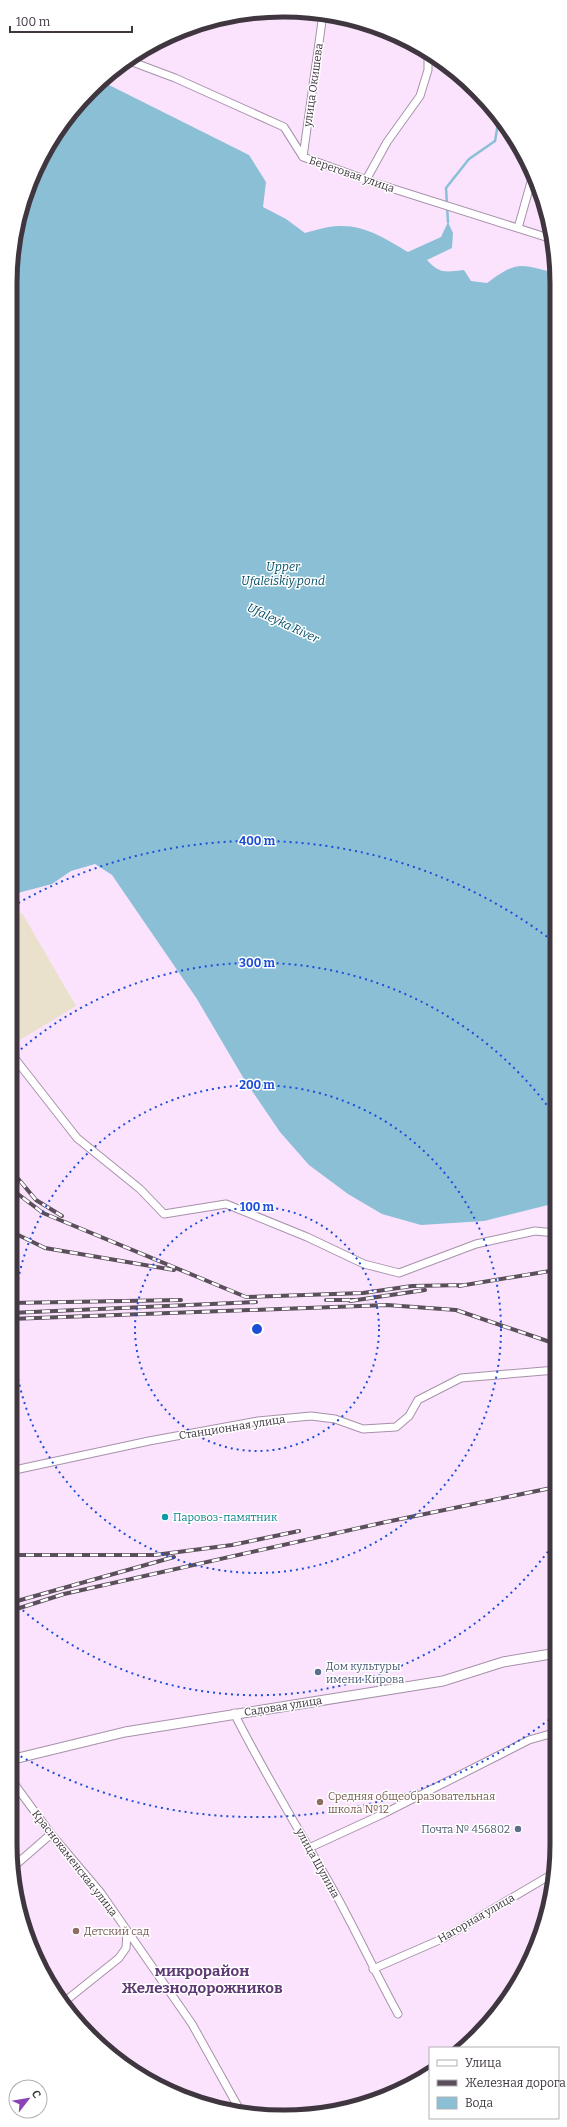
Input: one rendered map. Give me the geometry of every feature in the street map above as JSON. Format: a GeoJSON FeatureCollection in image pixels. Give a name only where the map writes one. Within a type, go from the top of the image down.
{"type":"FeatureCollection","features":[{"type":"Feature","properties":{"kind":"street","name":"улица Окишева"},"geometry":{"type":"LineString","coordinates":[[303,157],[322,20]]}},
{"type":"Feature","properties":{"kind":"street"},"geometry":{"type":"LineString","coordinates":[[366,180],[387,142],[420,96],[428,70],[428,60]]}},
{"type":"Feature","properties":{"kind":"street","name":"Береговая улица"},"geometry":{"type":"LineString","coordinates":[[134,63],[175,78],[284,127],[303,157],[366,180],[546,237]]}},
{"type":"Feature","properties":{"kind":"street"},"geometry":{"type":"LineString","coordinates":[[518,228],[531,184]]}},
{"type":"Feature","properties":{"kind":"street"},"geometry":{"type":"LineString","coordinates":[[17,1061],[77,1138],[140,1190],[164,1214],[226,1204],[307,1237],[364,1264],[399,1274],[476,1244],[535,1232],[550,1233]]}},
{"type":"Feature","properties":{"kind":"street","name":"Станционная улица"},"geometry":{"type":"LineString","coordinates":[[17,1469],[149,1441],[258,1421],[311,1416],[335,1419],[363,1430],[396,1427],[409,1416],[418,1400],[461,1378],[550,1371]]}},
{"type":"Feature","properties":{"kind":"street","name":"Садовая улица"},"geometry":{"type":"LineString","coordinates":[[17,1758],[125,1732],[234,1713],[443,1681],[503,1662],[550,1654]]}},
{"type":"Feature","properties":{"kind":"street","name":"улица Шулина"},"geometry":{"type":"LineString","coordinates":[[234,1713],[260,1766],[309,1848],[355,1930],[373,1969],[398,2014]]}},
{"type":"Feature","properties":{"kind":"street"},"geometry":{"type":"LineString","coordinates":[[309,1848],[385,1813],[529,1740],[550,1734]]}},
{"type":"Feature","properties":{"kind":"street","name":"Краснокаменская улица"},"geometry":{"type":"LineString","coordinates":[[17,1788],[51,1834],[101,1893],[192,2024],[238,2106]]}},
{"type":"Feature","properties":{"kind":"street"},"geometry":{"type":"LineString","coordinates":[[18,1863],[51,1834]]}},
{"type":"Feature","properties":{"kind":"street","name":"Нагорная улица"},"geometry":{"type":"LineString","coordinates":[[373,1969],[444,1938],[548,1876]]}},
{"type":"Feature","properties":{"kind":"street"},"geometry":{"type":"LineString","coordinates":[[67,1999],[119,1958],[126,1948],[127,1932]]}},
{"type":"Feature","properties":{"kind":"shaded area"},"geometry":{"type":"Polygon","coordinates":[[[22,913],[76,1006],[17,1042],[17,914],[22,913]]]}},
{"type":"Feature","properties":{"kind":"water","name":"Upper Ufaleiskiy pond"},"geometry":{"type":"Polygon","coordinates":[[[107,84],[249,155],[266,182],[263,207],[286,219],[305,233],[322,228],[349,226],[366,230],[392,242],[408,252],[441,237],[448,222],[453,233],[452,248],[427,260],[431,265],[439,270],[464,270],[471,281],[487,283],[513,267],[526,266],[549,272],[550,1204],[484,1221],[421,1225],[382,1214],[348,1194],[309,1165],[280,1132],[244,1079],[197,999],[112,875],[95,864],[71,871],[52,884],[17,893],[17,284],[19,249],[31,198],[44,166],[72,121],[107,84]]]}},
{"type":"Feature","properties":{"kind":"waterway"},"geometry":{"type":"LineString","coordinates":[[448,222],[446,188],[469,159],[495,141],[498,125]]}},
{"type":"Feature","properties":{"kind":"railway"},"geometry":{"type":"LineString","coordinates":[[17,1177],[36,1200],[62,1216]]}},
{"type":"Feature","properties":{"kind":"railway"},"geometry":{"type":"LineString","coordinates":[[17,1193],[43,1213],[246,1297],[363,1293],[412,1286],[465,1285]]}},
{"type":"Feature","properties":{"kind":"railway"},"geometry":{"type":"LineString","coordinates":[[17,1234],[45,1248],[174,1270]]}},
{"type":"Feature","properties":{"kind":"railway"},"geometry":{"type":"LineString","coordinates":[[459,1286],[550,1271]]}},
{"type":"Feature","properties":{"kind":"railway"},"geometry":{"type":"LineString","coordinates":[[350,1301],[425,1290]]}},
{"type":"Feature","properties":{"kind":"railway"},"geometry":{"type":"LineString","coordinates":[[17,1303],[181,1300]]}},
{"type":"Feature","properties":{"kind":"railway"},"geometry":{"type":"LineString","coordinates":[[326,1300],[355,1300]]}},
{"type":"Feature","properties":{"kind":"railway"},"geometry":{"type":"LineString","coordinates":[[17,1313],[256,1302]]}},
{"type":"Feature","properties":{"kind":"railway"},"geometry":{"type":"LineString","coordinates":[[17,1319],[387,1305],[456,1310],[550,1342]]}},
{"type":"Feature","properties":{"kind":"railway"},"geometry":{"type":"LineString","coordinates":[[17,1609],[64,1594],[386,1522],[550,1488]]}},
{"type":"Feature","properties":{"kind":"railway"},"geometry":{"type":"LineString","coordinates":[[17,1555],[155,1555],[232,1545],[299,1531]]}},
{"type":"Feature","properties":{"kind":"railway"},"geometry":{"type":"LineString","coordinates":[[17,1601],[174,1557]]}},
{"type":"Feature","properties":{"kind":"place","name":"Паровоз-памятник"},"geometry":{"type":"Point","coordinates":[165,1517]}},
{"type":"Feature","properties":{"kind":"place","name":"Дом культуры имени Кирова"},"geometry":{"type":"Point","coordinates":[318,1672]}},
{"type":"Feature","properties":{"kind":"place","name":"Средняя общеобразовательная школа №12"},"geometry":{"type":"Point","coordinates":[320,1802]}},
{"type":"Feature","properties":{"kind":"place","name":"Почта № 456802"},"geometry":{"type":"Point","coordinates":[518,1829]}},
{"type":"Feature","properties":{"kind":"place","name":"Детский сад"},"geometry":{"type":"Point","coordinates":[76,1931]}},
{"type":"Feature","properties":{"kind":"district","name":"микрорайон Железнодорожников"},"geometry":{"type":"Point","coordinates":[202,1980]}},
{"type":"Feature","properties":{"kind":"water label","name":"Ufaleyka River"},"geometry":{"type":"Point","coordinates":[283,623]}}]}
